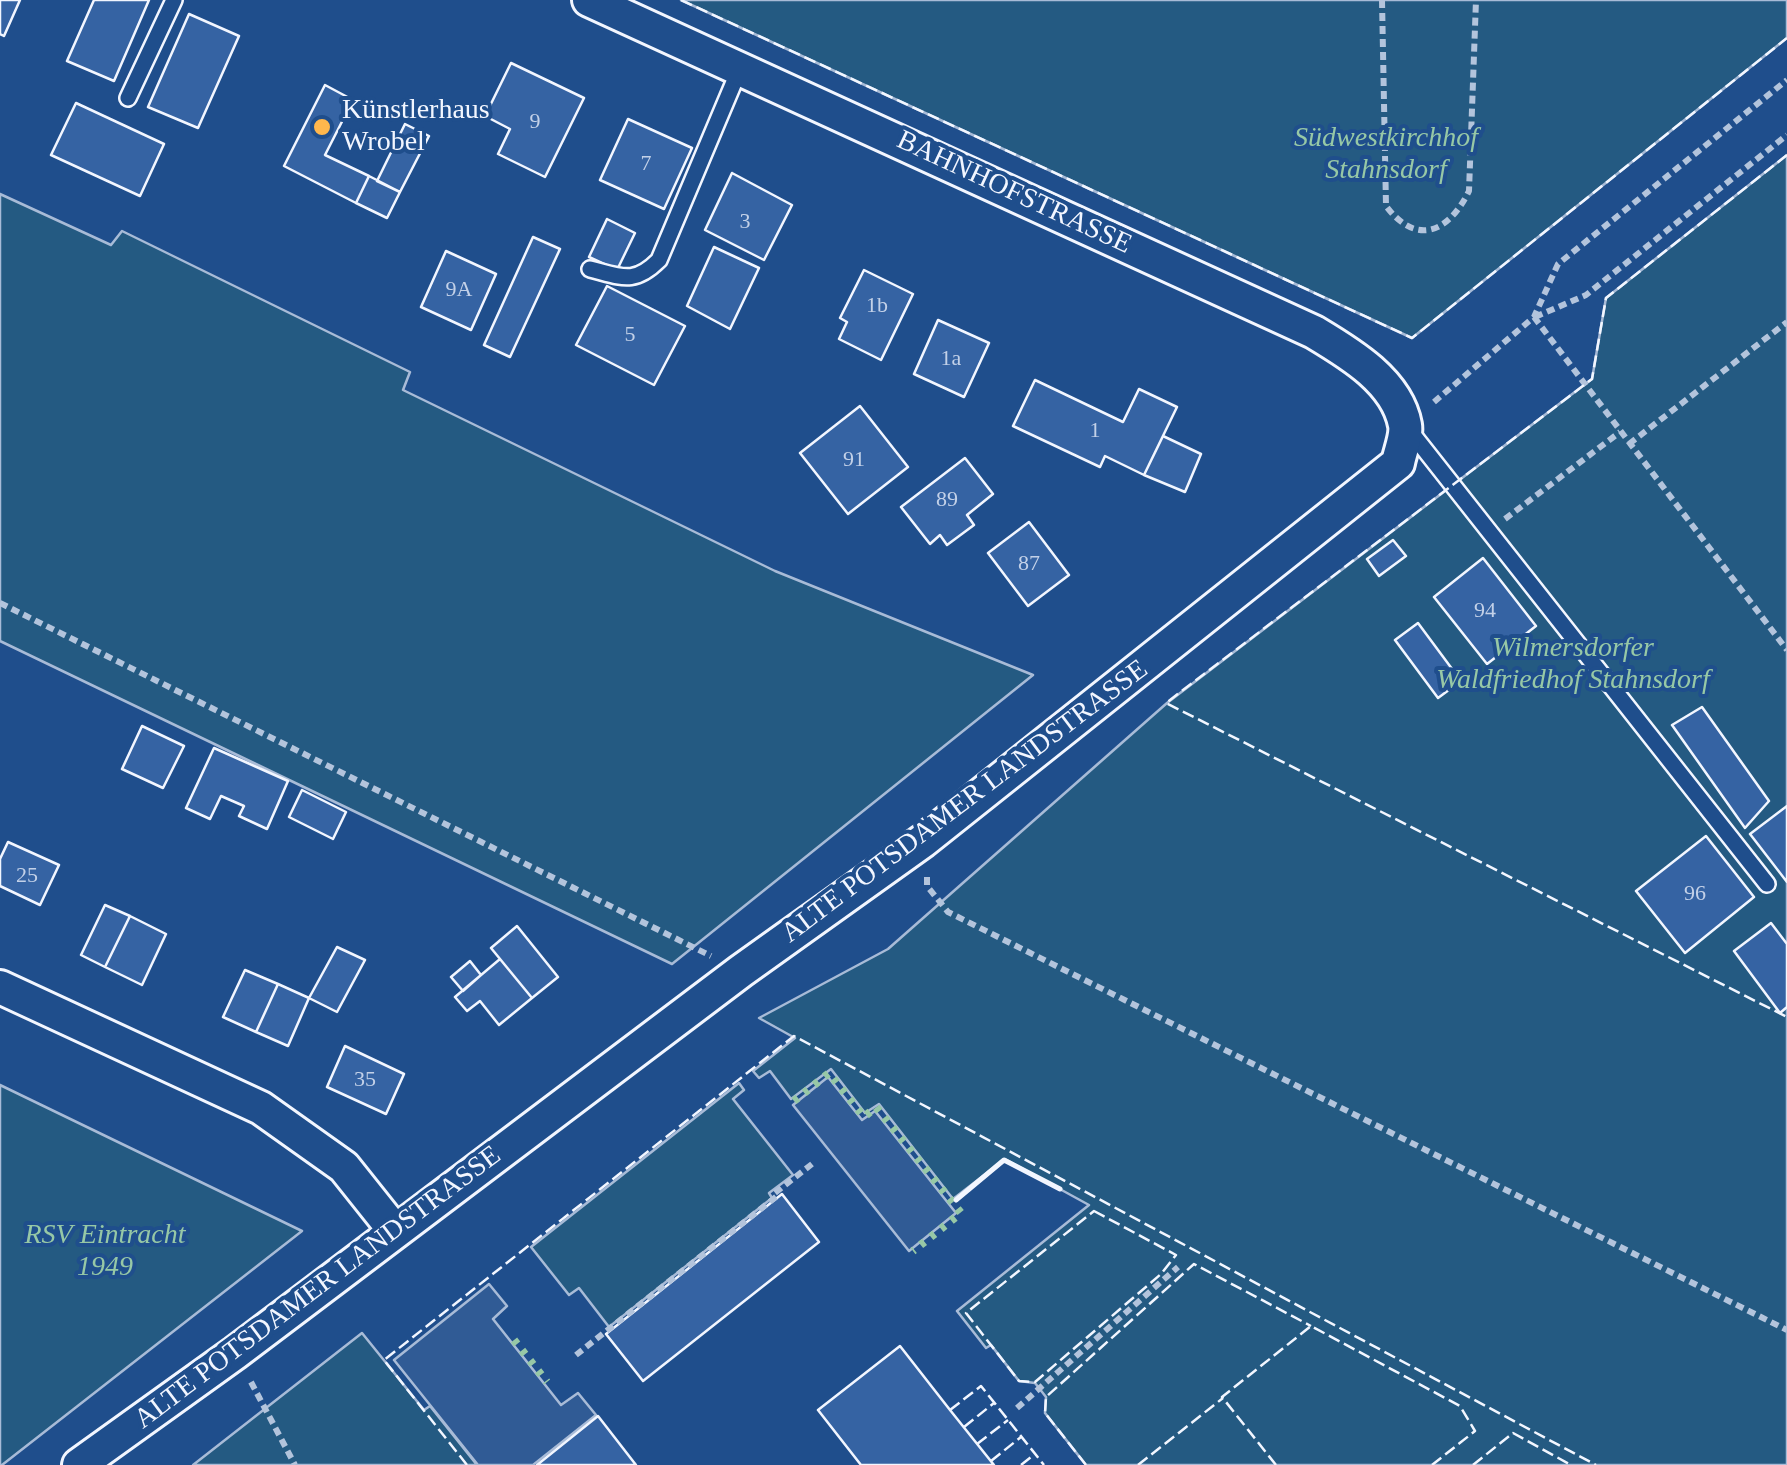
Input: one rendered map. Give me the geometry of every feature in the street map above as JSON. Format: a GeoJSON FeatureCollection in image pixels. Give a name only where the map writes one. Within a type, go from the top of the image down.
{"type":"FeatureCollection","features":[{"type":"Feature","properties":{"kind":"street","name":"BAHNHOFSTRASSE"},"geometry":{"type":"LineString","coordinates":[[588,0],[1314,332],[1352,356],[1389,390],[1406,426]]}},
{"type":"Feature","properties":{"kind":"street","name":"ALTE POTSDAMER LANDSTRASSE"},"geometry":{"type":"LineString","coordinates":[[79,1465],[235,1353],[741,971],[923,840],[1398,463],[1406,426]]}},
{"type":"Feature","properties":{"kind":"street"},"geometry":{"type":"LineString","coordinates":[[0,987],[261,1108],[344,1167],[394,1231]]}},
{"type":"Feature","properties":{"kind":"lane"},"geometry":{"type":"LineString","coordinates":[[128,98],[174,0]]}},
{"type":"Feature","properties":{"kind":"lane"},"geometry":{"type":"LineString","coordinates":[[590,269],[630,278],[644,275],[659,260],[740,68]]}},
{"type":"Feature","properties":{"kind":"lane"},"geometry":{"type":"LineString","coordinates":[[1406,426],[1766,884]]}},
{"type":"Feature","properties":{"kind":"path"},"geometry":{"type":"LineString","coordinates":[[1382,0],[1386,206],[1408,229],[1426,231],[1460,209],[1469,191],[1476,0]]}},
{"type":"Feature","properties":{"kind":"path"},"geometry":{"type":"LineString","coordinates":[[1534,317],[1558,264],[1787,80]]}},
{"type":"Feature","properties":{"kind":"path"},"geometry":{"type":"LineString","coordinates":[[1406,426],[1534,317],[1586,295],[1787,134]]}},
{"type":"Feature","properties":{"kind":"path"},"geometry":{"type":"LineString","coordinates":[[1534,317],[1787,650]]}},
{"type":"Feature","properties":{"kind":"path"},"geometry":{"type":"LineString","coordinates":[[1629,444],[1787,322]]}},
{"type":"Feature","properties":{"kind":"path"},"geometry":{"type":"LineString","coordinates":[[1488,531],[1620,432]]}},
{"type":"Feature","properties":{"kind":"path"},"geometry":{"type":"LineString","coordinates":[[0,603],[741,971]]}},
{"type":"Feature","properties":{"kind":"path"},"geometry":{"type":"LineString","coordinates":[[923,840],[928,886],[948,912],[1787,1330]]}},
{"type":"Feature","properties":{"kind":"path"},"geometry":{"type":"LineString","coordinates":[[576,1355],[812,1164]]}},
{"type":"Feature","properties":{"kind":"path"},"geometry":{"type":"LineString","coordinates":[[1016,1408],[1178,1268]]}},
{"type":"Feature","properties":{"kind":"path"},"geometry":{"type":"LineString","coordinates":[[235,1353],[296,1465]]}},
{"type":"Feature","properties":{"kind":"green space","name":"Südwestkirchhof Stahnsdorf"},"geometry":{"type":"Polygon","coordinates":[[[681,0],[1787,0],[1787,38],[1412,338],[681,0]]]}},
{"type":"Feature","properties":{"kind":"green space","name":"Wilmersdorfer Waldfriedhof Stahnsdorf"},"geometry":{"type":"Polygon","coordinates":[[[1787,155],[1787,1465],[1086,1465],[1045,1413],[1046,1397],[1035,1383],[1019,1381],[957,1311],[1089,1205],[1005,1159],[953,1199],[879,1104],[865,1113],[831,1069],[791,1099],[770,1071],[759,1078],[753,1071],[795,1038],[759,1018],[888,949],[1167,703],[1592,379],[1606,298],[1787,155]]]}},
{"type":"Feature","properties":{"kind":"green space"},"geometry":{"type":"Polygon","coordinates":[[[0,194],[111,245],[122,231],[410,372],[403,390],[775,571],[1033,675],[672,964],[0,641],[0,194]]]}},
{"type":"Feature","properties":{"kind":"green space"},"geometry":{"type":"Polygon","coordinates":[[[739,1083],[744,1090],[733,1099],[793,1175],[769,1193],[772,1198],[609,1327],[579,1288],[569,1295],[531,1247],[739,1083]]]}},
{"type":"Feature","properties":{"kind":"green space","name":"RSV Eintracht 1949"},"geometry":{"type":"Polygon","coordinates":[[[0,1085],[302,1231],[2,1465],[0,1465],[0,1085]]]}},
{"type":"Feature","properties":{"kind":"green space"},"geometry":{"type":"Polygon","coordinates":[[[362,1333],[424,1410],[430,1406],[477,1465],[193,1465],[362,1333]]]}},
{"type":"Feature","properties":{"kind":"shaded area"},"geometry":{"type":"Polygon","coordinates":[[[828,1077],[862,1120],[875,1111],[956,1213],[909,1251],[793,1105],[828,1077]]]}},
{"type":"Feature","properties":{"kind":"shaded area"},"geometry":{"type":"Polygon","coordinates":[[[489,1284],[507,1306],[493,1319],[561,1405],[578,1393],[596,1415],[533,1465],[478,1465],[394,1360],[489,1284]]]}},
{"type":"Feature","properties":{"kind":"building"},"geometry":{"type":"Polygon","coordinates":[[[0,0],[20,0],[4,36],[0,34],[0,0]]]}},
{"type":"Feature","properties":{"kind":"building"},"geometry":{"type":"Polygon","coordinates":[[[94,0],[149,0],[114,81],[67,61],[94,0]]]}},
{"type":"Feature","properties":{"kind":"building"},"geometry":{"type":"Polygon","coordinates":[[[189,14],[239,36],[198,128],[148,107],[189,14]]]}},
{"type":"Feature","properties":{"kind":"building"},"geometry":{"type":"Polygon","coordinates":[[[511,63],[584,98],[545,177],[498,154],[510,129],[485,116],[511,63]]]}},
{"type":"Feature","properties":{"kind":"building","name":"Künstlerhaus Wrobel"},"geometry":{"type":"Polygon","coordinates":[[[325,85],[353,100],[325,155],[369,176],[356,203],[284,166],[325,85]]]}},
{"type":"Feature","properties":{"kind":"building"},"geometry":{"type":"Polygon","coordinates":[[[76,103],[164,144],[140,196],[51,155],[76,103]]]}},
{"type":"Feature","properties":{"kind":"building"},"geometry":{"type":"Polygon","coordinates":[[[628,119],[692,148],[664,209],[600,180],[628,119]]]}},
{"type":"Feature","properties":{"kind":"building"},"geometry":{"type":"Polygon","coordinates":[[[405,124],[429,136],[400,192],[377,181],[405,124]]]}},
{"type":"Feature","properties":{"kind":"building"},"geometry":{"type":"Polygon","coordinates":[[[732,173],[792,205],[764,260],[705,230],[732,173]]]}},
{"type":"Feature","properties":{"kind":"building"},"geometry":{"type":"Polygon","coordinates":[[[369,176],[400,192],[387,218],[356,203],[369,176]]]}},
{"type":"Feature","properties":{"kind":"building"},"geometry":{"type":"Polygon","coordinates":[[[607,219],[635,233],[617,270],[589,257],[607,219]]]}},
{"type":"Feature","properties":{"kind":"building"},"geometry":{"type":"Polygon","coordinates":[[[533,237],[560,249],[510,357],[484,345],[533,237]]]}},
{"type":"Feature","properties":{"kind":"building"},"geometry":{"type":"Polygon","coordinates":[[[714,247],[759,268],[730,329],[687,306],[714,247]]]}},
{"type":"Feature","properties":{"kind":"building"},"geometry":{"type":"Polygon","coordinates":[[[446,251],[496,274],[471,330],[421,307],[446,251]]]}},
{"type":"Feature","properties":{"kind":"building"},"geometry":{"type":"Polygon","coordinates":[[[864,270],[913,294],[881,360],[839,339],[847,322],[840,318],[864,270]]]}},
{"type":"Feature","properties":{"kind":"building"},"geometry":{"type":"Polygon","coordinates":[[[607,286],[685,326],[654,385],[576,345],[607,286]]]}},
{"type":"Feature","properties":{"kind":"building"},"geometry":{"type":"Polygon","coordinates":[[[938,320],[989,343],[964,397],[914,374],[938,320]]]}},
{"type":"Feature","properties":{"kind":"building"},"geometry":{"type":"Polygon","coordinates":[[[1035,380],[1123,422],[1139,389],[1177,407],[1144,475],[1105,456],[1100,467],[1013,426],[1035,380]]]}},
{"type":"Feature","properties":{"kind":"building"},"geometry":{"type":"Polygon","coordinates":[[[860,406],[908,467],[848,514],[800,453],[860,406]]]}},
{"type":"Feature","properties":{"kind":"building"},"geometry":{"type":"Polygon","coordinates":[[[1163,436],[1201,454],[1185,492],[1144,475],[1163,436]]]}},
{"type":"Feature","properties":{"kind":"building"},"geometry":{"type":"Polygon","coordinates":[[[965,458],[993,494],[967,515],[974,525],[947,545],[940,535],[930,544],[901,507],[965,458]]]}},
{"type":"Feature","properties":{"kind":"building"},"geometry":{"type":"Polygon","coordinates":[[[1029,522],[1069,575],[1028,606],[988,553],[1029,522]]]}},
{"type":"Feature","properties":{"kind":"building"},"geometry":{"type":"Polygon","coordinates":[[[1393,540],[1406,556],[1379,576],[1367,559],[1393,540]]]}},
{"type":"Feature","properties":{"kind":"building"},"geometry":{"type":"Polygon","coordinates":[[[1483,558],[1536,626],[1487,664],[1434,597],[1483,558]]]}},
{"type":"Feature","properties":{"kind":"building"},"geometry":{"type":"Polygon","coordinates":[[[1418,623],[1461,681],[1438,698],[1395,640],[1418,623]]]}},
{"type":"Feature","properties":{"kind":"building"},"geometry":{"type":"Polygon","coordinates":[[[1702,707],[1769,801],[1745,828],[1672,725],[1702,707]]]}},
{"type":"Feature","properties":{"kind":"building"},"geometry":{"type":"Polygon","coordinates":[[[142,726],[184,746],[163,788],[122,769],[142,726]]]}},
{"type":"Feature","properties":{"kind":"building"},"geometry":{"type":"Polygon","coordinates":[[[214,748],[288,781],[267,829],[239,816],[244,806],[221,796],[210,819],[186,808],[214,748]]]}},
{"type":"Feature","properties":{"kind":"building"},"geometry":{"type":"Polygon","coordinates":[[[302,790],[346,812],[333,839],[289,817],[302,790]]]}},
{"type":"Feature","properties":{"kind":"building"},"geometry":{"type":"Polygon","coordinates":[[[1787,806],[1787,882],[1750,834],[1787,806]]]}},
{"type":"Feature","properties":{"kind":"building"},"geometry":{"type":"Polygon","coordinates":[[[1706,836],[1754,897],[1685,953],[1636,891],[1706,836]]]}},
{"type":"Feature","properties":{"kind":"building"},"geometry":{"type":"Polygon","coordinates":[[[8,842],[59,865],[40,905],[0,886],[0,859],[8,842]]]}},
{"type":"Feature","properties":{"kind":"building"},"geometry":{"type":"Polygon","coordinates":[[[105,905],[130,916],[105,967],[81,955],[105,905]]]}},
{"type":"Feature","properties":{"kind":"building"},"geometry":{"type":"Polygon","coordinates":[[[130,916],[166,934],[142,985],[105,967],[130,916]]]}},
{"type":"Feature","properties":{"kind":"building"},"geometry":{"type":"Polygon","coordinates":[[[1771,923],[1787,944],[1787,1007],[1780,1013],[1734,951],[1771,923]]]}},
{"type":"Feature","properties":{"kind":"building"},"geometry":{"type":"Polygon","coordinates":[[[517,926],[558,977],[532,998],[491,948],[517,926]]]}},
{"type":"Feature","properties":{"kind":"building"},"geometry":{"type":"Polygon","coordinates":[[[337,947],[365,960],[337,1012],[309,998],[337,947]]]}},
{"type":"Feature","properties":{"kind":"building"},"geometry":{"type":"Polygon","coordinates":[[[500,959],[532,998],[499,1025],[480,1001],[467,1011],[455,997],[500,959]]]}},
{"type":"Feature","properties":{"kind":"building"},"geometry":{"type":"Polygon","coordinates":[[[470,961],[481,975],[463,991],[451,977],[470,961]]]}},
{"type":"Feature","properties":{"kind":"building"},"geometry":{"type":"Polygon","coordinates":[[[245,970],[278,984],[256,1032],[223,1017],[245,970]]]}},
{"type":"Feature","properties":{"kind":"building"},"geometry":{"type":"Polygon","coordinates":[[[278,984],[309,998],[288,1046],[256,1032],[278,984]]]}},
{"type":"Feature","properties":{"kind":"building"},"geometry":{"type":"Polygon","coordinates":[[[345,1046],[404,1074],[386,1114],[327,1087],[345,1046]]]}},
{"type":"Feature","properties":{"kind":"building"},"geometry":{"type":"Polygon","coordinates":[[[782,1194],[819,1242],[643,1381],[606,1334],[782,1194]]]}},
{"type":"Feature","properties":{"kind":"building"},"geometry":{"type":"Polygon","coordinates":[[[900,1346],[994,1465],[861,1465],[818,1410],[900,1346]]]}},
{"type":"Feature","properties":{"kind":"building"},"geometry":{"type":"Polygon","coordinates":[[[598,1416],[636,1465],[537,1465],[598,1416]]]}},
{"type":"Feature","properties":{"kind":"hedge"},"geometry":{"type":"LineString","coordinates":[[794,1101],[829,1073],[864,1117],[876,1107],[961,1213],[913,1251]]}},
{"type":"Feature","properties":{"kind":"hedge"},"geometry":{"type":"LineString","coordinates":[[514,1340],[547,1382]]}},
{"type":"Feature","properties":{"kind":"fence"},"geometry":{"type":"LineString","coordinates":[[681,0],[1412,338],[1787,38]]}},
{"type":"Feature","properties":{"kind":"fence"},"geometry":{"type":"LineString","coordinates":[[1787,155],[1606,298],[1592,379],[1166,703],[1787,1017]]}},
{"type":"Feature","properties":{"kind":"fence"},"geometry":{"type":"LineString","coordinates":[[467,1465],[384,1360],[794,1036],[1596,1465]]}},
{"type":"Feature","properties":{"kind":"fence"},"geometry":{"type":"LineString","coordinates":[[1094,1211],[1176,1255],[1161,1274],[1035,1382],[1019,1381],[966,1313],[1094,1211]]}},
{"type":"Feature","properties":{"kind":"fence"},"geometry":{"type":"LineString","coordinates":[[1086,1465],[1045,1413],[1046,1397],[1194,1264],[1311,1326]]}},
{"type":"Feature","properties":{"kind":"fence"},"geometry":{"type":"LineString","coordinates":[[1276,1465],[1222,1397],[1311,1326],[1460,1406],[1475,1431],[1432,1465]]}},
{"type":"Feature","properties":{"kind":"fence"},"geometry":{"type":"LineString","coordinates":[[950,1410],[981,1386],[1044,1465]]}},
{"type":"Feature","properties":{"kind":"fence"},"geometry":{"type":"LineString","coordinates":[[1138,1465],[1223,1398]]}},
{"type":"Feature","properties":{"kind":"fence"},"geometry":{"type":"LineString","coordinates":[[964,1427],[994,1403]]}},
{"type":"Feature","properties":{"kind":"fence"},"geometry":{"type":"LineString","coordinates":[[977,1444],[1008,1420]]}},
{"type":"Feature","properties":{"kind":"fence"},"geometry":{"type":"LineString","coordinates":[[1473,1465],[1513,1433],[1571,1465]]}},
{"type":"Feature","properties":{"kind":"fence"},"geometry":{"type":"LineString","coordinates":[[991,1461],[1021,1437]]}},
{"type":"Feature","properties":{"kind":"fence"},"geometry":{"type":"LineString","coordinates":[[1021,1465],[1035,1454]]}},
{"type":"Feature","properties":{"kind":"wall"},"geometry":{"type":"LineString","coordinates":[[956,1200],[1004,1160],[1060,1189]]}},
{"type":"Feature","properties":{"kind":"place","name":"Künstlerhaus Wrobel"},"geometry":{"type":"Point","coordinates":[322,127]}}]}
